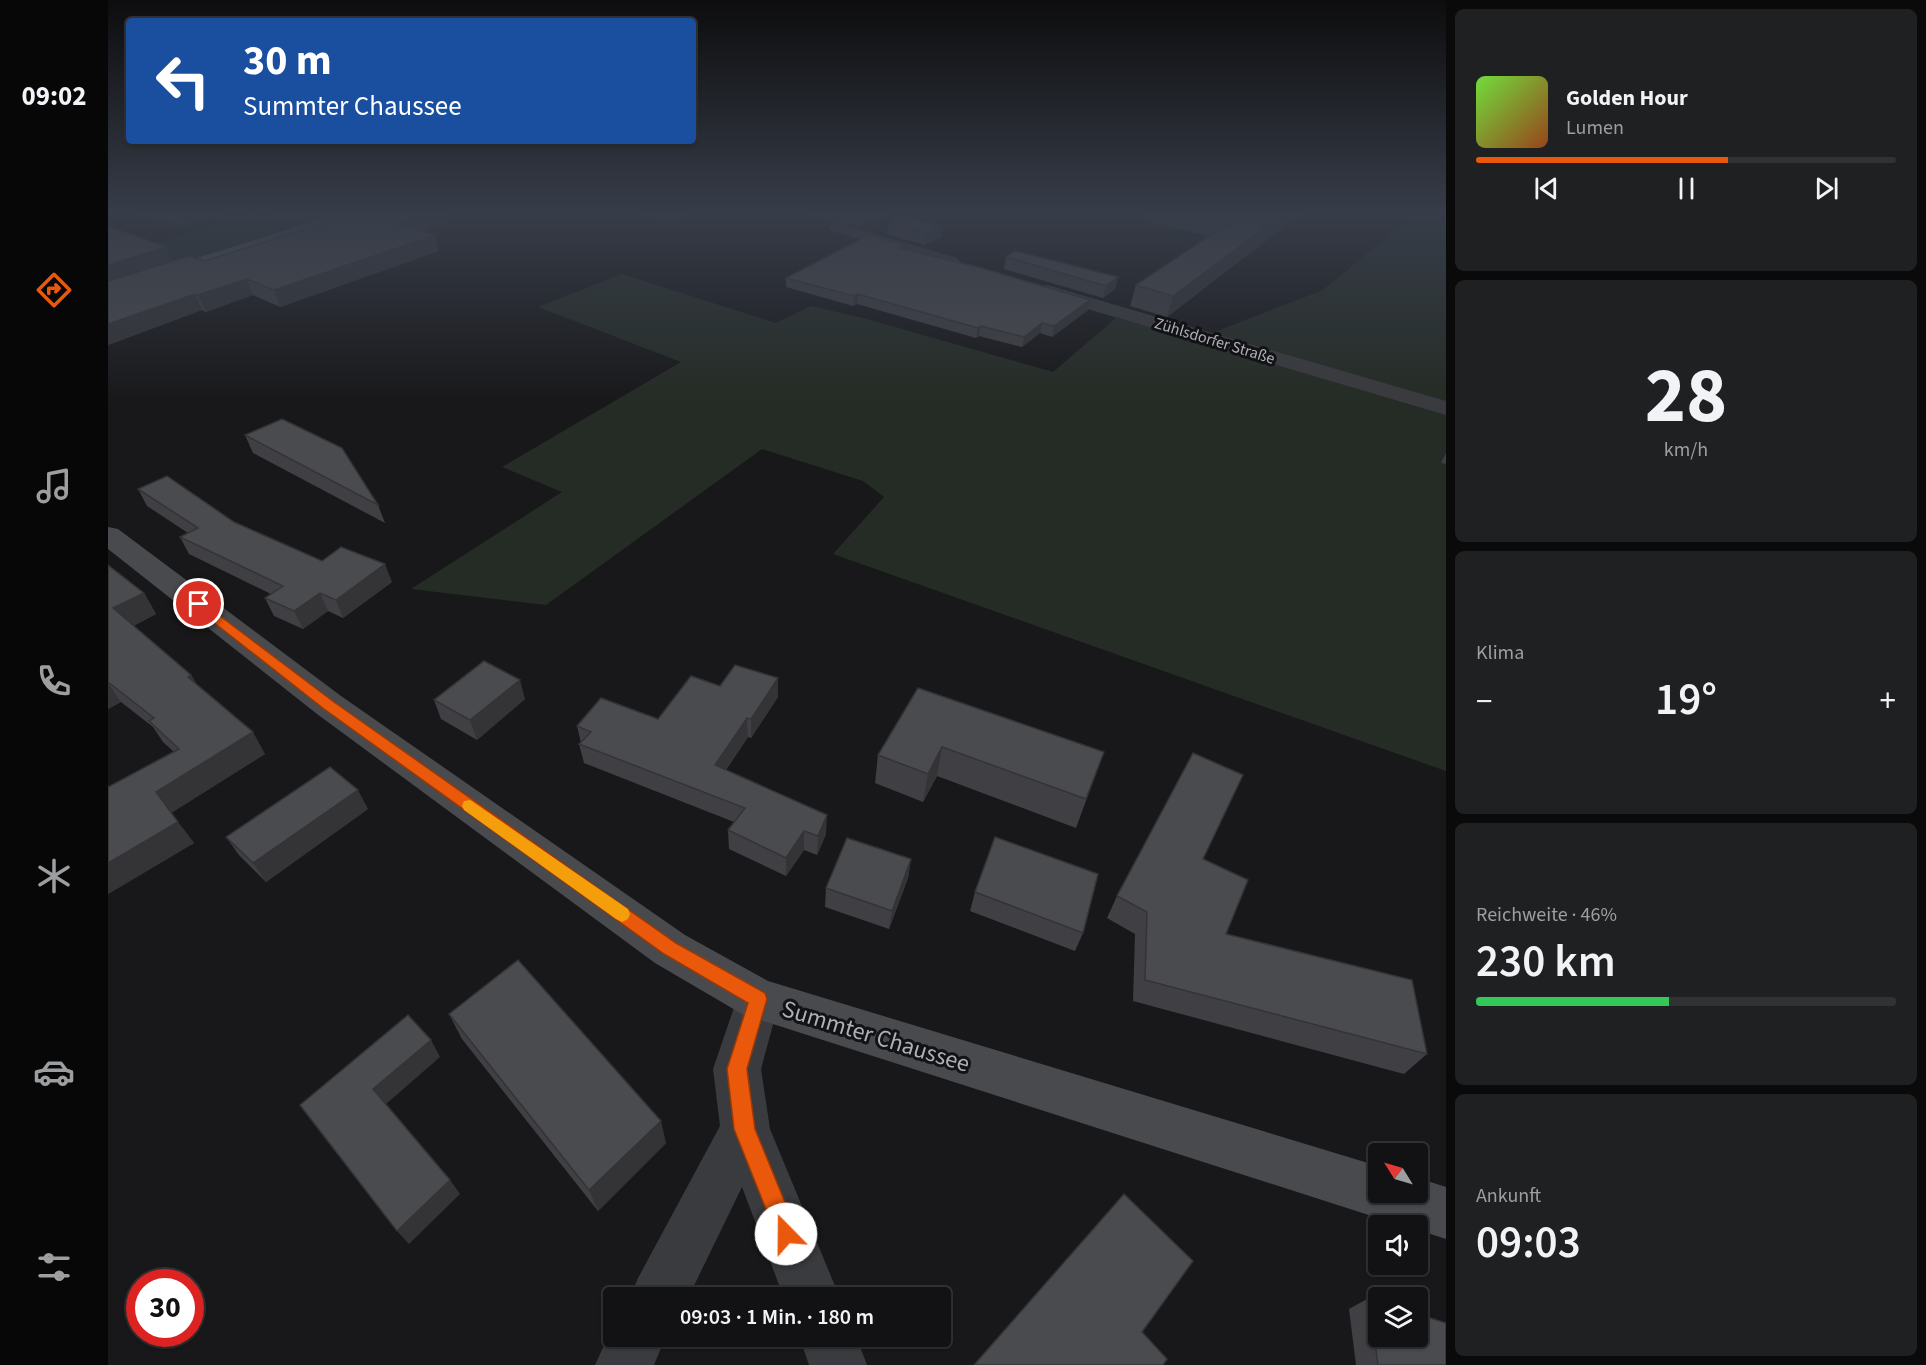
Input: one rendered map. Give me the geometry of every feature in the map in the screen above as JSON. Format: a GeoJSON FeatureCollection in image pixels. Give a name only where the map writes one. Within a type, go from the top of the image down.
{"type":"FeatureCollection","features":[{"type":"Feature","properties":{"kind":"main road"},"geometry":{"type":"LineString","coordinates":[[108,292],[159,276]]}},
{"type":"Feature","properties":{"kind":"main road","name":"Summter Chaussee"},"geometry":{"type":"LineString","coordinates":[[108,535],[329,705],[670,949],[758,999],[1368,1188]]}},
{"type":"Feature","properties":{"kind":"main road","name":"Summter Chaussee"},"geometry":{"type":"LineString","coordinates":[[1415,1203],[1446,1213]]}},
{"type":"Feature","properties":{"kind":"street","name":"Zühlsdorfer Straße"},"geometry":{"type":"LineString","coordinates":[[1030,285],[1446,408]]}},
{"type":"Feature","properties":{"kind":"street"},"geometry":{"type":"LineString","coordinates":[[758,999],[737,1069],[745,1129],[808,1287]]}},
{"type":"Feature","properties":{"kind":"street"},"geometry":{"type":"LineString","coordinates":[[664,1287],[745,1129]]}},
{"type":"Feature","properties":{"kind":"street"},"geometry":{"type":"LineString","coordinates":[[624,1365],[633,1347]]}},
{"type":"Feature","properties":{"kind":"street"},"geometry":{"type":"LineString","coordinates":[[831,1347],[838,1365]]}},
{"type":"Feature","properties":{"kind":"shaded area"},"geometry":{"type":"Polygon","coordinates":[[[112,276],[146,276],[108,288],[112,276]]]}},
{"type":"Feature","properties":{"kind":"shaded area"},"geometry":{"type":"Polygon","coordinates":[[[618,276],[627,276],[776,323],[811,306],[863,318],[1053,372],[1116,318],[1194,340],[1323,290],[1340,276],[1446,276],[1446,771],[833,554],[884,497],[863,481],[762,449],[546,605],[411,589],[562,492],[502,467],[681,362],[538,307],[618,276]]]}},
{"type":"Feature","properties":{"kind":"building"},"geometry":{"type":"Polygon","coordinates":[[[125,276],[316,276],[274,290],[247,279],[108,324],[108,281],[125,276]]]}},
{"type":"Feature","properties":{"kind":"building"},"geometry":{"type":"Polygon","coordinates":[[[790,276],[1008,276],[1090,300],[1054,326],[1042,323],[1024,337],[981,326],[978,328],[858,294],[854,296],[786,278],[790,276]]]}},
{"type":"Feature","properties":{"kind":"building"},"geometry":{"type":"Polygon","coordinates":[[[1070,276],[1118,277],[1106,286],[1070,276]]]}},
{"type":"Feature","properties":{"kind":"building"},"geometry":{"type":"Polygon","coordinates":[[[1150,276],[1200,276],[1173,296],[1136,285],[1150,276]]]}},
{"type":"Feature","properties":{"kind":"building"},"geometry":{"type":"Polygon","coordinates":[[[282,419],[342,448],[378,505],[245,435],[282,419]]]}},
{"type":"Feature","properties":{"kind":"building"},"geometry":{"type":"Polygon","coordinates":[[[167,476],[234,522],[322,561],[341,547],[385,564],[336,600],[320,593],[294,611],[265,598],[283,586],[180,537],[198,528],[138,489],[167,476]]]}},
{"type":"Feature","properties":{"kind":"building"},"geometry":{"type":"Polygon","coordinates":[[[108,565],[144,593],[113,608],[191,675],[188,677],[253,732],[156,792],[178,822],[108,863],[108,787],[179,749],[149,721],[154,718],[108,682],[108,565]]]}},
{"type":"Feature","properties":{"kind":"building"},"geometry":{"type":"Polygon","coordinates":[[[484,661],[520,680],[470,720],[434,700],[484,661]]]}},
{"type":"Feature","properties":{"kind":"building"},"geometry":{"type":"Polygon","coordinates":[[[735,665],[778,678],[751,719],[747,718],[715,765],[827,815],[818,836],[804,831],[786,858],[728,830],[745,808],[579,744],[591,732],[577,726],[601,698],[658,719],[691,676],[720,686],[735,665]]]}},
{"type":"Feature","properties":{"kind":"building"},"geometry":{"type":"Polygon","coordinates":[[[918,688],[1104,752],[1086,799],[942,747],[928,774],[878,755],[918,688]]]}},
{"type":"Feature","properties":{"kind":"building"},"geometry":{"type":"Polygon","coordinates":[[[1193,753],[1243,775],[1203,859],[1248,880],[1226,934],[1412,980],[1427,1054],[1145,980],[1147,912],[1117,896],[1193,753]]]}},
{"type":"Feature","properties":{"kind":"building"},"geometry":{"type":"Polygon","coordinates":[[[330,767],[358,790],[253,863],[226,837],[330,767]]]}},
{"type":"Feature","properties":{"kind":"building"},"geometry":{"type":"Polygon","coordinates":[[[995,837],[1098,874],[1083,933],[975,892],[995,837]]]}},
{"type":"Feature","properties":{"kind":"building"},"geometry":{"type":"Polygon","coordinates":[[[847,838],[911,859],[892,911],[826,888],[847,838]]]}},
{"type":"Feature","properties":{"kind":"building"},"geometry":{"type":"Polygon","coordinates":[[[518,960],[661,1121],[589,1190],[449,1014],[518,960]]]}},
{"type":"Feature","properties":{"kind":"building"},"geometry":{"type":"Polygon","coordinates":[[[408,1015],[431,1040],[373,1089],[450,1180],[397,1231],[300,1105],[408,1015]]]}},
{"type":"Feature","properties":{"kind":"building"},"geometry":{"type":"Polygon","coordinates":[[[1124,1194],[1193,1261],[1142,1332],[1167,1359],[1163,1365],[974,1365],[1124,1194]]]}},
{"type":"Feature","properties":{"kind":"building"},"geometry":{"type":"Polygon","coordinates":[[[1428,1317],[1446,1323],[1446,1365],[1378,1365],[1376,1347],[1428,1347],[1428,1317]]]}},
{"type":"Feature","properties":{"kind":"slow traffic"},"geometry":{"type":"LineString","coordinates":[[470,806],[622,914]]}},
{"type":"Feature","properties":{"kind":"route"},"geometry":{"type":"LineString","coordinates":[[199,604],[329,705],[670,949],[758,999],[737,1069],[745,1129],[786,1234]]}}]}
